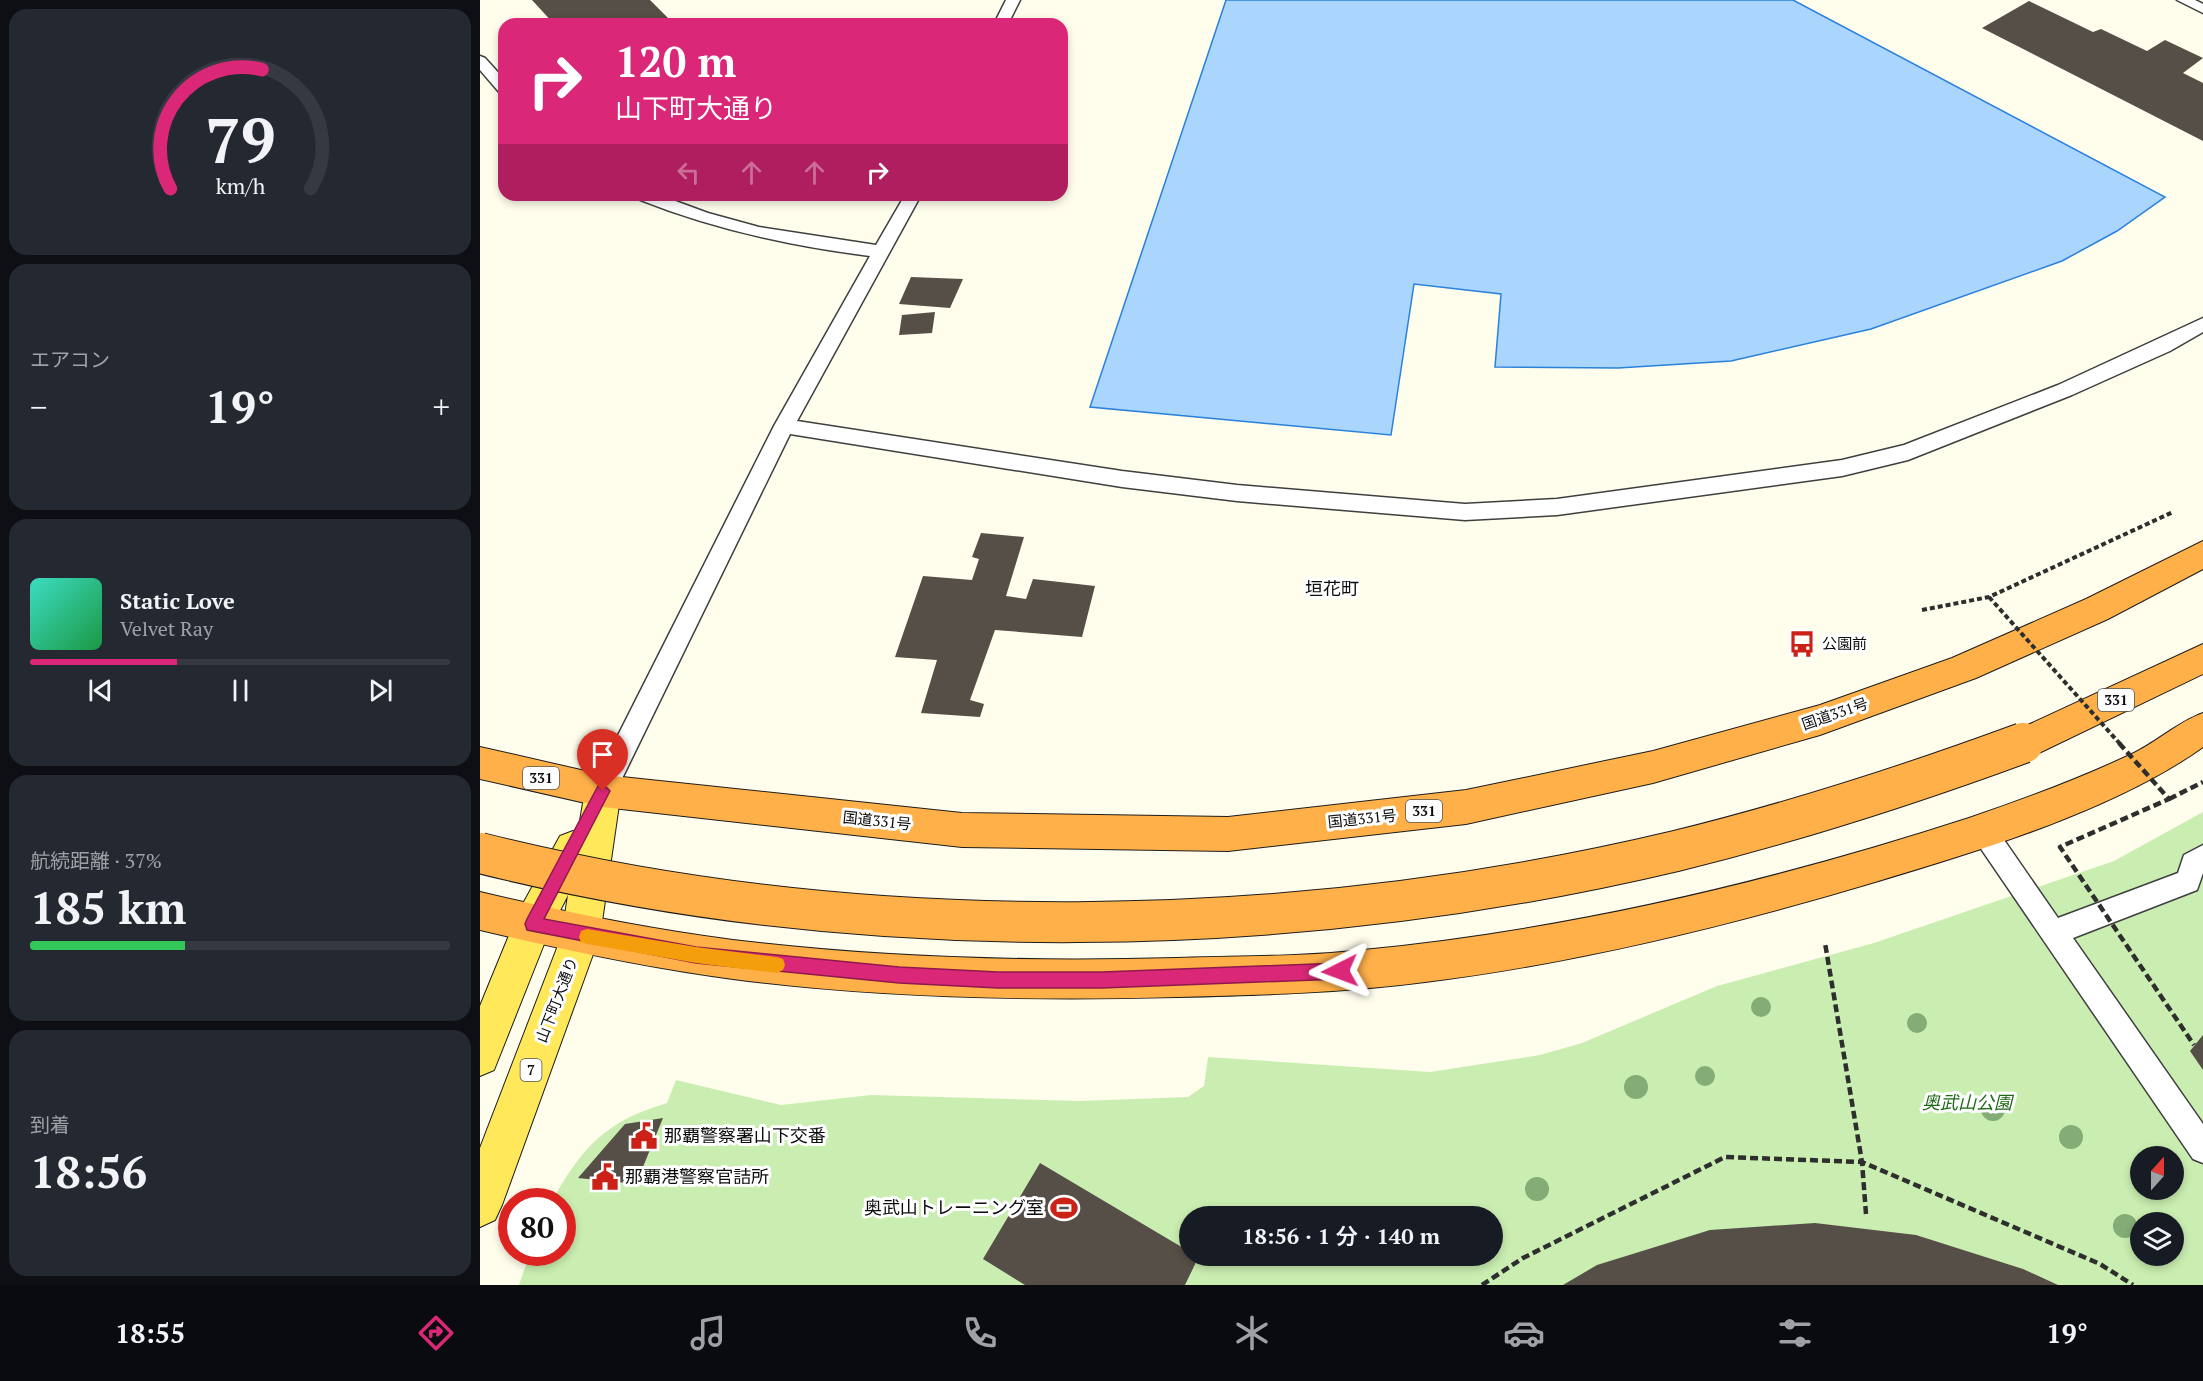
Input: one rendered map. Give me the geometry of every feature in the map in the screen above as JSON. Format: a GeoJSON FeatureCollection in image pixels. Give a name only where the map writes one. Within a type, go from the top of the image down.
{"type":"FeatureCollection","features":[{"type":"Feature","properties":{"kind":"highway","name":"国道331号"},"geometry":{"type":"LineString","coordinates":[[480,763],[603,791],[962,830],[1228,834],[1466,807],[1653,767],[1820,720],[1964,668],[2097,609],[2203,554]]}},
{"type":"Feature","properties":{"kind":"highway","name":"331"},"geometry":{"type":"LineString","coordinates":[[480,854],[534,867],[741,903],[828,913],[1014,922],[1171,921],[1233,917],[1424,897],[1619,864],[1828,812],[1938,777],[2029,741],[2203,658]]}},
{"type":"Feature","properties":{"kind":"highway"},"geometry":{"type":"LineString","coordinates":[[480,911],[581,936],[739,960],[943,977],[1102,980],[1361,970],[1510,950],[1628,928],[1798,887],[1984,832],[2154,760],[2203,728]]}},
{"type":"Feature","properties":{"kind":"main road"},"geometry":{"type":"LineString","coordinates":[[480,1056],[533,924],[603,791]]}},
{"type":"Feature","properties":{"kind":"main road","name":"山下町大通り"},"geometry":{"type":"LineString","coordinates":[[480,1205],[581,936],[603,791]]}},
{"type":"Feature","properties":{"kind":"lane"},"geometry":{"type":"LineString","coordinates":[[1004,18],[1014,0]]}},
{"type":"Feature","properties":{"kind":"lane"},"geometry":{"type":"LineString","coordinates":[[2184,0],[2203,9]]}},
{"type":"Feature","properties":{"kind":"lane"},"geometry":{"type":"LineString","coordinates":[[480,61],[498,82]]}},
{"type":"Feature","properties":{"kind":"lane"},"geometry":{"type":"LineString","coordinates":[[660,201],[739,230],[812,244],[879,251]]}},
{"type":"Feature","properties":{"kind":"lane"},"geometry":{"type":"LineString","coordinates":[[603,791],[784,426],[879,251],[909,201]]}},
{"type":"Feature","properties":{"kind":"lane"},"geometry":{"type":"LineString","coordinates":[[784,426],[1111,477],[1248,494],[1465,512],[1557,507],[1842,468],[1908,452],[2065,390],[2163,346],[2203,324]]}},
{"type":"Feature","properties":{"kind":"lane"},"geometry":{"type":"LineString","coordinates":[[1984,832],[2203,1149]]}},
{"type":"Feature","properties":{"kind":"lane"},"geometry":{"type":"LineString","coordinates":[[2052,933],[2188,881],[2193,864],[2203,857]]}},
{"type":"Feature","properties":{"kind":"path"},"geometry":{"type":"LineString","coordinates":[[1922,610],[1989,597],[2173,512]]}},
{"type":"Feature","properties":{"kind":"path"},"geometry":{"type":"LineString","coordinates":[[1989,597],[2169,799]]}},
{"type":"Feature","properties":{"kind":"path"},"geometry":{"type":"LineString","coordinates":[[2194,1045],[2060,847],[2203,782]]}},
{"type":"Feature","properties":{"kind":"path"},"geometry":{"type":"LineString","coordinates":[[1825,943],[1862,1162],[1866,1214]]}},
{"type":"Feature","properties":{"kind":"path"},"geometry":{"type":"LineString","coordinates":[[1482,1285],[1523,1258],[1725,1157],[1862,1162],[2100,1264],[2133,1285]]}},
{"type":"Feature","properties":{"kind":"green space","name":"奥武山公園"},"geometry":{"type":"Polygon","coordinates":[[[2203,812],[2203,1285],[519,1285],[526,1266],[576,1266],[576,1188],[560,1188],[574,1165],[598,1138],[628,1118],[667,1103],[676,1080],[781,1105],[871,1095],[1080,1101],[1188,1097],[1204,1086],[1208,1057],[1430,1072],[1540,1055],[1582,1043],[1717,986],[1874,943],[2114,861],[2203,812]]]}},
{"type":"Feature","properties":{"kind":"water"},"geometry":{"type":"Polygon","coordinates":[[[1226,0],[1793,0],[2165,197],[2117,231],[2062,261],[1871,329],[1731,361],[1618,368],[1495,367],[1501,294],[1414,284],[1391,435],[1090,407],[1226,0]]]}},
{"type":"Feature","properties":{"kind":"building"},"geometry":{"type":"Polygon","coordinates":[[[532,0],[650,0],[668,18],[548,18],[532,0]]]}},
{"type":"Feature","properties":{"kind":"building"},"geometry":{"type":"Polygon","coordinates":[[[2029,1],[2093,32],[2101,29],[2147,51],[2165,40],[2203,58],[2183,73],[2203,83],[2203,141],[1982,28],[2029,1]]]}},
{"type":"Feature","properties":{"kind":"building"},"geometry":{"type":"Polygon","coordinates":[[[911,277],[963,279],[950,308],[899,304],[911,277]]]}},
{"type":"Feature","properties":{"kind":"building"},"geometry":{"type":"Polygon","coordinates":[[[935,312],[932,333],[899,335],[902,315],[935,312]]]}},
{"type":"Feature","properties":{"kind":"building"},"geometry":{"type":"Polygon","coordinates":[[[981,533],[1024,537],[1006,596],[1026,599],[1033,579],[1095,586],[1082,637],[995,630],[970,700],[984,704],[980,717],[921,713],[937,660],[895,657],[923,576],[972,580],[979,559],[972,557],[981,533]]]}},
{"type":"Feature","properties":{"kind":"building"},"geometry":{"type":"Polygon","coordinates":[[[2203,1035],[2203,1070],[2190,1051],[2203,1035]]]}},
{"type":"Feature","properties":{"kind":"building"},"geometry":{"type":"Polygon","coordinates":[[[663,1118],[636,1184],[578,1178],[625,1124],[663,1118]]]}},
{"type":"Feature","properties":{"kind":"building","name":"奥武山トレーニング室"},"geometry":{"type":"Polygon","coordinates":[[[1040,1163],[1179,1245],[1179,1266],[1194,1266],[1185,1285],[1025,1285],[983,1259],[1040,1163]]]}},
{"type":"Feature","properties":{"kind":"building"},"geometry":{"type":"Polygon","coordinates":[[[1815,1223],[1916,1235],[2023,1269],[2058,1285],[1563,1285],[1597,1265],[1710,1230],[1815,1223]]]}},
{"type":"Feature","properties":{"kind":"slow traffic"},"geometry":{"type":"LineString","coordinates":[[587,937],[657,950],[777,965]]}},
{"type":"Feature","properties":{"kind":"place","name":"公園前"},"geometry":{"type":"Point","coordinates":[1802,644]}},
{"type":"Feature","properties":{"kind":"place","name":"那覇警察署山下交番"},"geometry":{"type":"Point","coordinates":[644,1136]}},
{"type":"Feature","properties":{"kind":"place","name":"那覇港警察官詰所"},"geometry":{"type":"Point","coordinates":[605,1177]}},
{"type":"Feature","properties":{"kind":"place","name":"奥武山トレーニング室"},"geometry":{"type":"Point","coordinates":[1064,1208]}},
{"type":"Feature","properties":{"kind":"district","name":"垣花町"},"geometry":{"type":"Point","coordinates":[1332,589]}},
{"type":"Feature","properties":{"kind":"route"},"geometry":{"type":"LineString","coordinates":[[603,791],[533,924],[581,936],[657,950],[792,966],[899,975],[998,980],[1102,980],[1340,971]]}}]}
